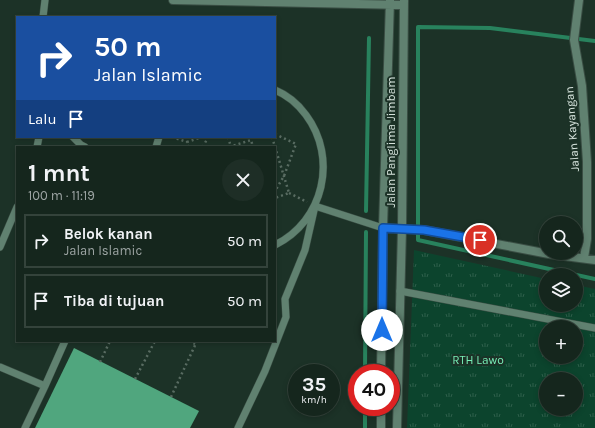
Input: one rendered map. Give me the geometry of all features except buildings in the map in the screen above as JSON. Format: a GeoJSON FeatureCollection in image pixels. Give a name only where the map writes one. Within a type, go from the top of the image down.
{"type":"FeatureCollection","features":[{"type":"Feature","properties":{"kind":"street"},"geometry":{"type":"LineString","coordinates":[[173,0],[404,2]]}},
{"type":"Feature","properties":{"kind":"street","name":"Jalan Kayangan"},"geometry":{"type":"LineString","coordinates":[[579,0],[574,40],[582,86],[587,162],[587,239],[584,258]]}},
{"type":"Feature","properties":{"kind":"street","name":"Jalan Panglima Jimbam"},"geometry":{"type":"LineString","coordinates":[[381,364],[383,228],[390,2]]}},
{"type":"Feature","properties":{"kind":"street","name":"Jalan Panglima Jimbam"},"geometry":{"type":"LineString","coordinates":[[397,428],[402,228],[404,2]]}},
{"type":"Feature","properties":{"kind":"street"},"geometry":{"type":"LineString","coordinates":[[383,228],[424,230],[549,254],[595,260]]}},
{"type":"Feature","properties":{"kind":"street"},"geometry":{"type":"LineString","coordinates":[[381,416],[381,428]]}},
{"type":"Feature","properties":{"kind":"lane"},"geometry":{"type":"LineString","coordinates":[[43,16],[45,0]]}},
{"type":"Feature","properties":{"kind":"lane"},"geometry":{"type":"LineString","coordinates":[[238,428],[265,371],[286,317],[285,299],[305,250],[323,179],[323,151],[313,124],[299,106],[276,90]]}},
{"type":"Feature","properties":{"kind":"lane"},"geometry":{"type":"LineString","coordinates":[[74,138],[83,146]]}},
{"type":"Feature","properties":{"kind":"lane"},"geometry":{"type":"LineString","coordinates":[[315,206],[383,228]]}},
{"type":"Feature","properties":{"kind":"lane"},"geometry":{"type":"LineString","coordinates":[[276,244],[299,228],[315,206]]}},
{"type":"Feature","properties":{"kind":"lane"},"geometry":{"type":"LineString","coordinates":[[0,247],[16,209]]}},
{"type":"Feature","properties":{"kind":"lane"},"geometry":{"type":"LineString","coordinates":[[400,291],[595,328]]}},
{"type":"Feature","properties":{"kind":"lane"},"geometry":{"type":"LineString","coordinates":[[25,428],[65,342]]}},
{"type":"Feature","properties":{"kind":"lane"},"geometry":{"type":"LineString","coordinates":[[0,367],[44,386]]}},
{"type":"Feature","properties":{"kind":"path"},"geometry":{"type":"LineString","coordinates":[[276,134],[296,144],[284,176],[276,189]]}},
{"type":"Feature","properties":{"kind":"path"},"geometry":{"type":"LineString","coordinates":[[175,138],[186,142],[199,138]]}},
{"type":"Feature","properties":{"kind":"path"},"geometry":{"type":"LineString","coordinates":[[233,146],[251,140],[253,146]]}},
{"type":"Feature","properties":{"kind":"path"},"geometry":{"type":"LineString","coordinates":[[186,142],[188,146]]}},
{"type":"Feature","properties":{"kind":"path"},"geometry":{"type":"LineString","coordinates":[[276,152],[289,193]]}},
{"type":"Feature","properties":{"kind":"path"},"geometry":{"type":"LineString","coordinates":[[276,198],[289,193],[315,206]]}},
{"type":"Feature","properties":{"kind":"path"},"geometry":{"type":"LineString","coordinates":[[100,362],[110,342]]}},
{"type":"Feature","properties":{"kind":"path"},"geometry":{"type":"LineString","coordinates":[[136,379],[154,342]]}},
{"type":"Feature","properties":{"kind":"path"},"geometry":{"type":"LineString","coordinates":[[171,397],[195,344],[191,342]]}},
{"type":"Feature","properties":{"kind":"green space","name":"RTH Lawo"},"geometry":{"type":"Polygon","coordinates":[[[414,250],[539,277],[539,312],[583,312],[583,286],[595,289],[595,428],[407,428],[414,250]]]}},
{"type":"Feature","properties":{"kind":"waterway"},"geometry":{"type":"LineString","coordinates":[[595,41],[490,28],[418,27],[418,240],[595,279]]}},
{"type":"Feature","properties":{"kind":"waterway"},"geometry":{"type":"LineString","coordinates":[[366,211],[369,38]]}},
{"type":"Feature","properties":{"kind":"waterway"},"geometry":{"type":"LineString","coordinates":[[365,364],[366,232]]}},
{"type":"Feature","properties":{"kind":"waterway"},"geometry":{"type":"LineString","coordinates":[[365,416],[365,428]]}},
{"type":"Feature","properties":{"kind":"route"},"geometry":{"type":"LineString","coordinates":[[382,330],[383,228],[424,230],[480,240]]}}]}
